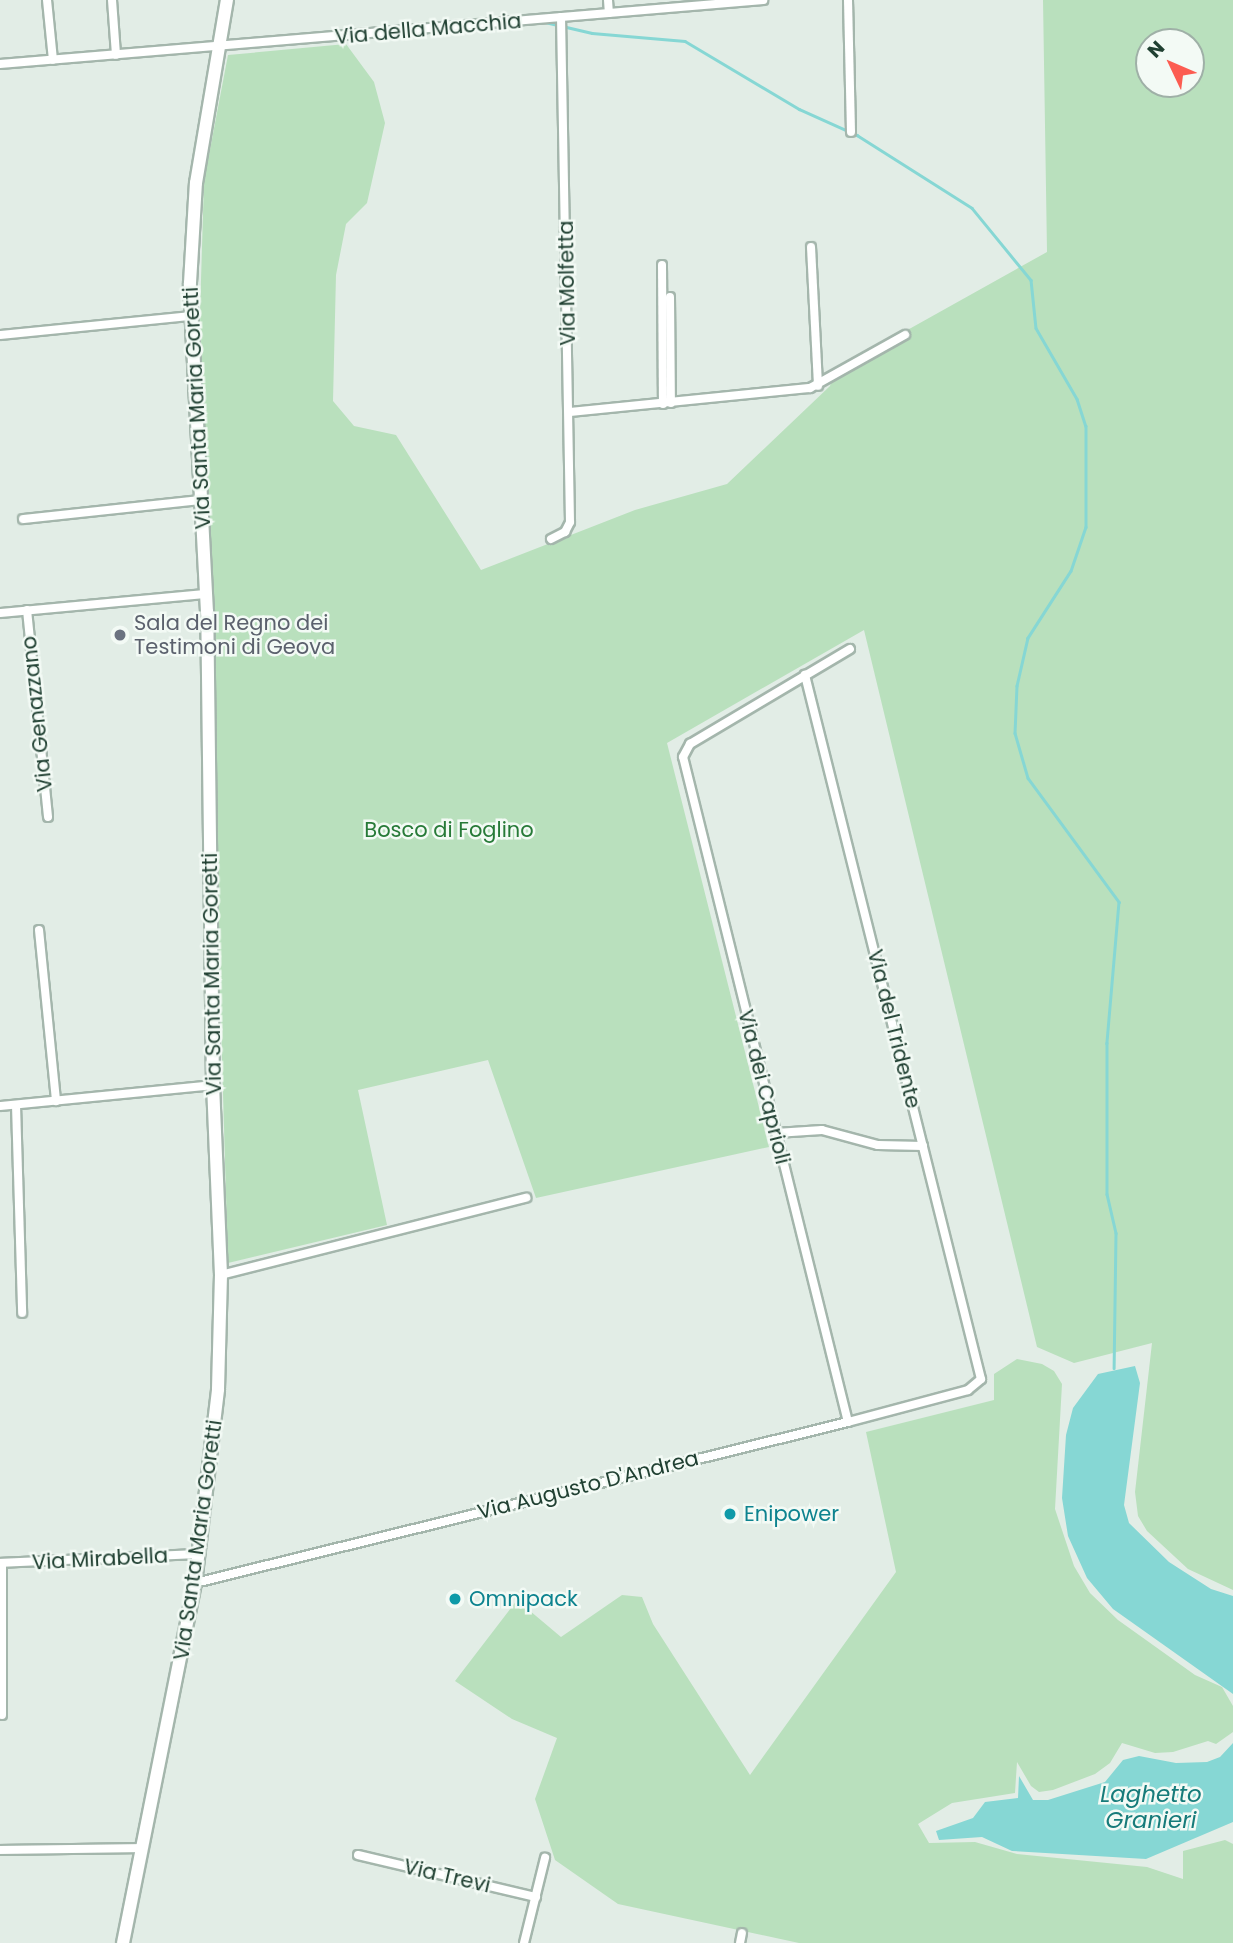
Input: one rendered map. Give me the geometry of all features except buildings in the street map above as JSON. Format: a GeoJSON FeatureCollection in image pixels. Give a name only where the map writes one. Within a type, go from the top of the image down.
{"type":"FeatureCollection","features":[{"type":"Feature","properties":{"kind":"main road","name":"Via Santa Maria Goretti"},"geometry":{"type":"LineString","coordinates":[[122,1943],[195,1583],[217,1396],[220,1275],[213,1085],[206,594],[191,316],[193,210],[227,0]]}},
{"type":"Feature","properties":{"kind":"street"},"geometry":{"type":"LineString","coordinates":[[47,0],[53,60]]}},
{"type":"Feature","properties":{"kind":"street"},"geometry":{"type":"LineString","coordinates":[[112,0],[116,55]]}},
{"type":"Feature","properties":{"kind":"street"},"geometry":{"type":"LineString","coordinates":[[608,0],[609,13]]}},
{"type":"Feature","properties":{"kind":"street","name":"Via della Macchia"},"geometry":{"type":"LineString","coordinates":[[0,64],[763,0]]}},
{"type":"Feature","properties":{"kind":"street"},"geometry":{"type":"LineString","coordinates":[[848,0],[851,132]]}},
{"type":"Feature","properties":{"kind":"street","name":"Via Molfetta"},"geometry":{"type":"LineString","coordinates":[[551,539],[565,532],[570,522],[561,18]]}},
{"type":"Feature","properties":{"kind":"street"},"geometry":{"type":"LineString","coordinates":[[811,247],[818,386]]}},
{"type":"Feature","properties":{"kind":"street"},"geometry":{"type":"LineString","coordinates":[[662,265],[667,403]]}},
{"type":"Feature","properties":{"kind":"street"},"geometry":{"type":"LineString","coordinates":[[667,403],[670,298]]}},
{"type":"Feature","properties":{"kind":"street"},"geometry":{"type":"LineString","coordinates":[[0,335],[191,316]]}},
{"type":"Feature","properties":{"kind":"street"},"geometry":{"type":"LineString","coordinates":[[569,412],[818,386],[905,335]]}},
{"type":"Feature","properties":{"kind":"street"},"geometry":{"type":"LineString","coordinates":[[23,519],[201,500]]}},
{"type":"Feature","properties":{"kind":"street"},"geometry":{"type":"LineString","coordinates":[[0,613],[206,594]]}},
{"type":"Feature","properties":{"kind":"street","name":"Via Genazzano"},"geometry":{"type":"LineString","coordinates":[[27,610],[48,817]]}},
{"type":"Feature","properties":{"kind":"street"},"geometry":{"type":"LineString","coordinates":[[806,675],[850,649]]}},
{"type":"Feature","properties":{"kind":"street","name":"Via dei Caprioli"},"geometry":{"type":"LineString","coordinates":[[806,675],[690,744],[683,752],[848,1422]]}},
{"type":"Feature","properties":{"kind":"street","name":"Via del Tridente"},"geometry":{"type":"LineString","coordinates":[[806,675],[981,1368],[979,1382]]}},
{"type":"Feature","properties":{"kind":"street"},"geometry":{"type":"LineString","coordinates":[[39,930],[56,1101]]}},
{"type":"Feature","properties":{"kind":"street"},"geometry":{"type":"LineString","coordinates":[[0,1106],[213,1085]]}},
{"type":"Feature","properties":{"kind":"street"},"geometry":{"type":"LineString","coordinates":[[16,1105],[22,1313]]}},
{"type":"Feature","properties":{"kind":"street"},"geometry":{"type":"LineString","coordinates":[[776,1133],[822,1130],[878,1144],[923,1146]]}},
{"type":"Feature","properties":{"kind":"street"},"geometry":{"type":"LineString","coordinates":[[220,1275],[526,1198]]}},
{"type":"Feature","properties":{"kind":"street","name":"Via Augusto D'Andrea"},"geometry":{"type":"LineString","coordinates":[[195,1583],[848,1422],[966,1390],[979,1382]]}},
{"type":"Feature","properties":{"kind":"street","name":"Via Mirabella"},"geometry":{"type":"LineString","coordinates":[[1,1563],[199,1554]]}},
{"type":"Feature","properties":{"kind":"street"},"geometry":{"type":"LineString","coordinates":[[1,1563],[2,1715]]}},
{"type":"Feature","properties":{"kind":"street"},"geometry":{"type":"LineString","coordinates":[[0,1850],[142,1849]]}},
{"type":"Feature","properties":{"kind":"street","name":"Via Trevi"},"geometry":{"type":"LineString","coordinates":[[358,1855],[536,1897]]}},
{"type":"Feature","properties":{"kind":"street"},"geometry":{"type":"LineString","coordinates":[[524,1943],[545,1858]]}},
{"type":"Feature","properties":{"kind":"street"},"geometry":{"type":"LineString","coordinates":[[740,1943],[742,1933]]}},
{"type":"Feature","properties":{"kind":"green space","name":"Bosco di Foglino"},"geometry":{"type":"Polygon","coordinates":[[[1043,0],[1233,0],[1233,1590],[1188,1569],[1147,1531],[1138,1516],[1135,1492],[1152,1343],[1074,1363],[1037,1347],[864,630],[667,743],[769,1147],[536,1198],[488,1060],[358,1090],[387,1225],[228,1263],[200,313],[204,181],[228,55],[346,44],[374,82],[385,123],[367,203],[346,224],[336,275],[333,401],[354,426],[396,435],[481,570],[635,510],[727,484],[830,386],[834,371],[1047,252],[1043,0]]]}},
{"type":"Feature","properties":{"kind":"green space"},"geometry":{"type":"Polygon","coordinates":[[[1017,1359],[1042,1364],[1054,1371],[1062,1384],[1055,1509],[1074,1566],[1090,1593],[1118,1620],[1195,1675],[1222,1687],[1233,1706],[1233,1732],[1216,1744],[1208,1741],[1173,1752],[1155,1753],[1122,1743],[1110,1763],[1095,1774],[1053,1790],[1039,1792],[1031,1786],[1017,1762],[1015,1793],[952,1803],[918,1824],[929,1843],[975,1842],[1017,1854],[1147,1867],[1183,1879],[1183,1851],[1225,1840],[1233,1844],[1233,1943],[799,1943],[618,1904],[555,1860],[535,1799],[557,1738],[512,1719],[455,1681],[517,1600],[561,1637],[622,1595],[642,1597],[653,1624],[750,1775],[896,1572],[866,1432],[994,1400],[994,1374],[1017,1359]]]}},
{"type":"Feature","properties":{"kind":"water"},"geometry":{"type":"Polygon","coordinates":[[[1135,1366],[1140,1383],[1124,1505],[1129,1523],[1169,1562],[1211,1589],[1233,1596],[1233,1694],[1113,1609],[1087,1578],[1068,1536],[1062,1498],[1066,1435],[1073,1408],[1098,1374],[1135,1366]]]}},
{"type":"Feature","properties":{"kind":"water","name":"Laghetto Granieri"},"geometry":{"type":"Polygon","coordinates":[[[1233,1743],[1233,1822],[1146,1859],[1012,1851],[982,1837],[939,1840],[936,1831],[973,1818],[985,1802],[1018,1798],[1019,1776],[1033,1800],[1048,1800],[1105,1782],[1123,1760],[1139,1756],[1176,1763],[1207,1762],[1220,1757],[1233,1743]]]}},
{"type":"Feature","properties":{"kind":"waterway"},"geometry":{"type":"LineString","coordinates":[[545,22],[592,33],[685,41],[799,109],[857,135],[972,208],[1031,280],[1036,328],[1077,399],[1086,426],[1086,527],[1071,571],[1028,638],[1017,686],[1015,733],[1028,778],[1119,902],[1107,1043],[1107,1194],[1116,1233],[1114,1368]]}},
{"type":"Feature","properties":{"kind":"place","name":"Sala del Regno dei Testimoni di Geova"},"geometry":{"type":"Point","coordinates":[120,635]}},
{"type":"Feature","properties":{"kind":"place","name":"Enipower"},"geometry":{"type":"Point","coordinates":[730,1514]}},
{"type":"Feature","properties":{"kind":"place","name":"Omnipack"},"geometry":{"type":"Point","coordinates":[455,1599]}}]}
